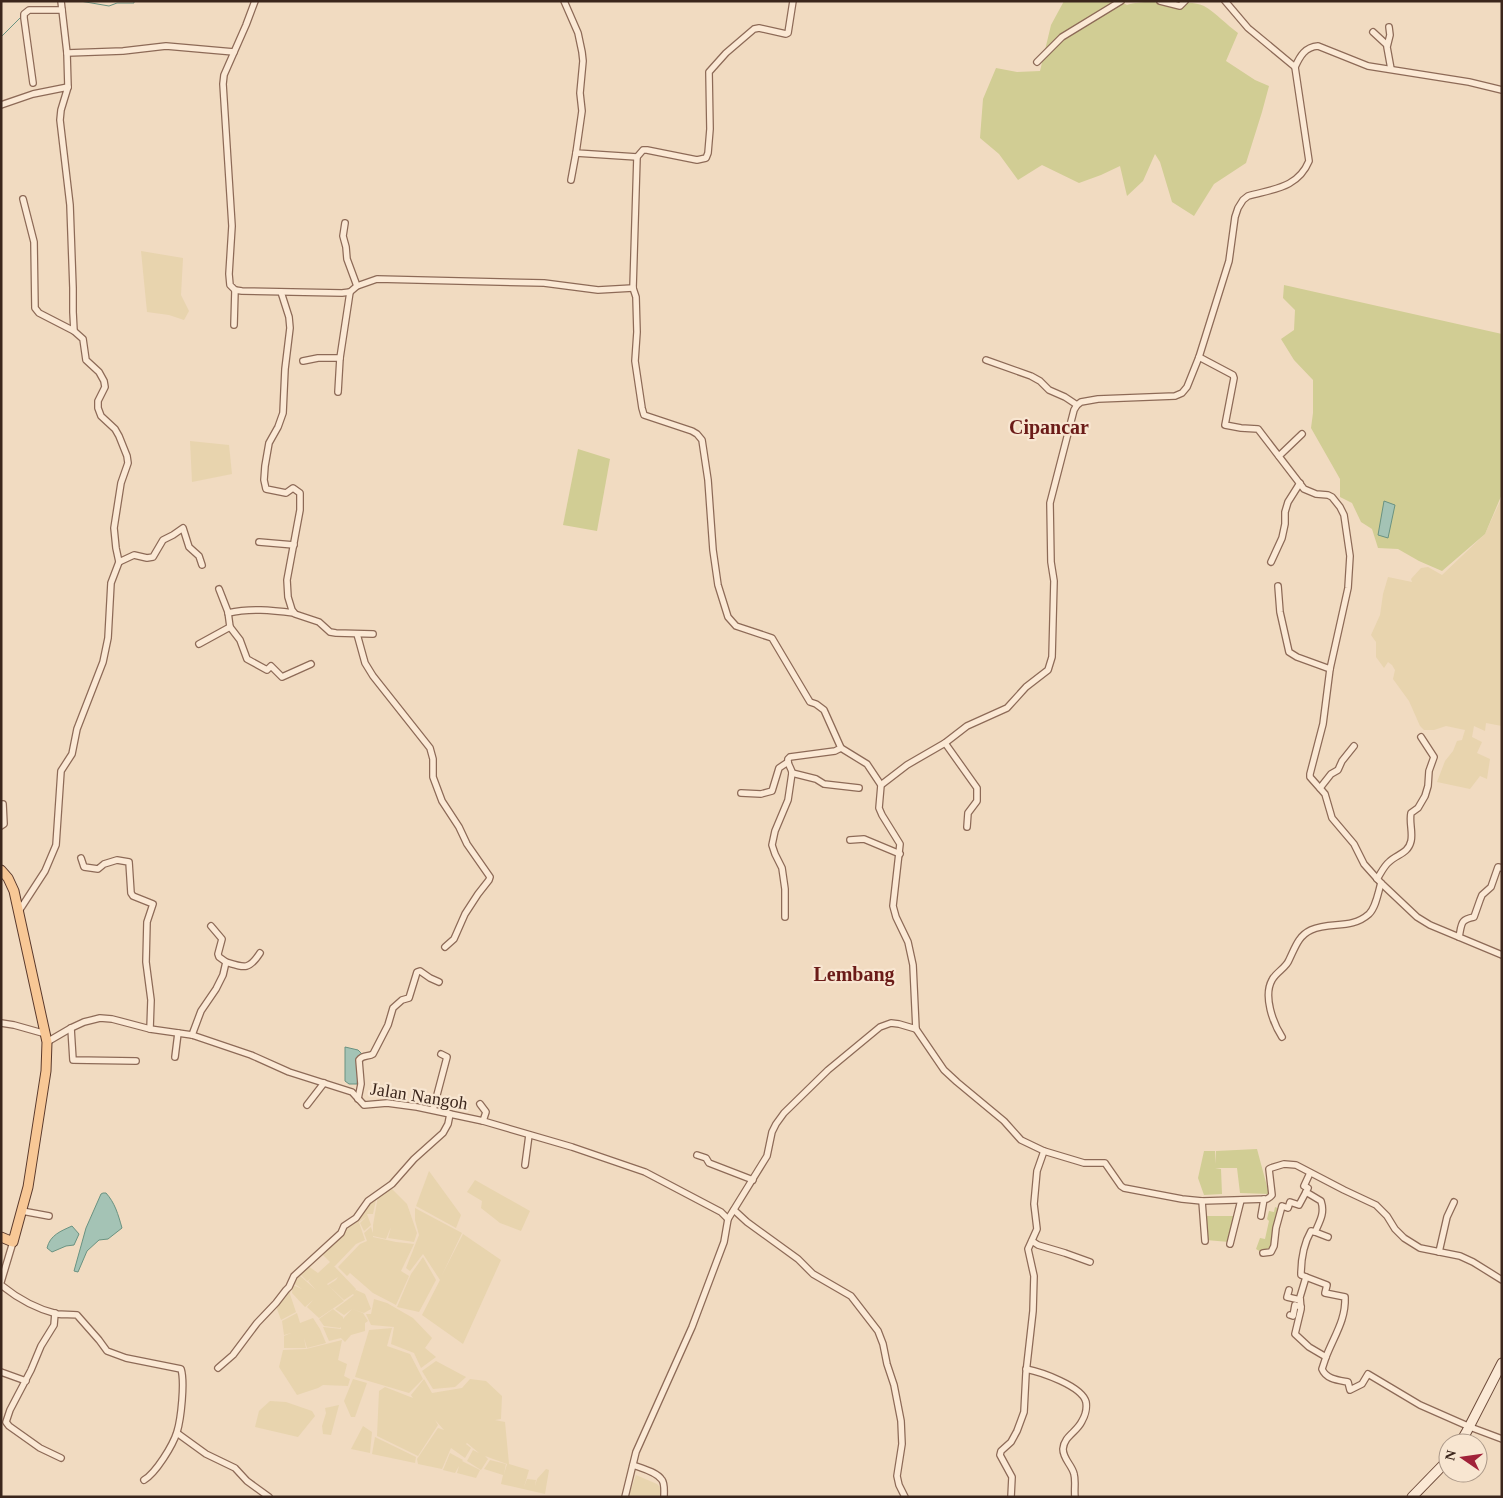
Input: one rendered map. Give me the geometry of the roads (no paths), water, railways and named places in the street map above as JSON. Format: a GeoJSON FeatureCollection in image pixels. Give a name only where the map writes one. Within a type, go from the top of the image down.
{"type":"FeatureCollection","features":[{"type":"Feature","properties":{"kind":"main road"},"geometry":{"type":"LineString","coordinates":[[1,870],[11,883],[19,911],[47,1038],[46,1066],[28,1187],[13,1242],[1,1237]]}},
{"type":"Feature","properties":{"kind":"street"},"geometry":{"type":"LineString","coordinates":[[255,1],[224,75],[223,84],[232,226],[229,274],[230,286],[235,290],[342,293],[350,292],[357,286],[377,280],[544,283],[598,290],[633,288]]}},
{"type":"Feature","properties":{"kind":"street"},"geometry":{"type":"LineString","coordinates":[[564,1],[578,33],[583,62],[580,93],[582,111],[571,180]]}},
{"type":"Feature","properties":{"kind":"street"},"geometry":{"type":"LineString","coordinates":[[793,1],[788,32],[786,34],[759,28],[754,30],[726,53],[709,72],[710,130],[706,158],[697,160],[647,150],[643,150],[637,157],[633,288],[636,297],[637,332],[635,361],[643,413],[648,418],[692,431],[702,440],[708,480],[713,550],[718,585],[728,617],[736,626],[772,638],[806,697],[810,702],[824,710],[841,748],[867,764],[881,785],[880,808],[882,815],[898,841],[900,848],[893,906],[908,942],[913,966],[916,1029],[944,1070],[1004,1121],[1021,1140],[1044,1151],[1084,1163],[1104,1163],[1121,1186],[1128,1189],[1182,1199],[1264,1200],[1269,1199],[1272,1194],[1269,1172],[1271,1168],[1292,1164],[1376,1205],[1387,1216],[1394,1229],[1420,1248],[1460,1256],[1502,1280]]}},
{"type":"Feature","properties":{"kind":"street"},"geometry":{"type":"LineString","coordinates":[[1037,62],[1062,38],[1121,1]]}},
{"type":"Feature","properties":{"kind":"street"},"geometry":{"type":"LineString","coordinates":[[1160,1],[1180,6],[1185,1]]}},
{"type":"Feature","properties":{"kind":"street"},"geometry":{"type":"LineString","coordinates":[[1225,1],[1248,28],[1295,67]]}},
{"type":"Feature","properties":{"kind":"street"},"geometry":{"type":"LineString","coordinates":[[33,83],[24,14],[29,10],[61,6],[67,53],[68,87],[60,120],[72,228],[72,312],[74,331]]}},
{"type":"Feature","properties":{"kind":"street"},"geometry":{"type":"LineString","coordinates":[[1389,27],[1390,35],[1387,45],[1391,69]]}},
{"type":"Feature","properties":{"kind":"street"},"geometry":{"type":"LineString","coordinates":[[1373,32],[1387,45]]}},
{"type":"Feature","properties":{"kind":"street"},"geometry":{"type":"LineString","coordinates":[[67,53],[123,51],[166,46],[234,52]]}},
{"type":"Feature","properties":{"kind":"street"},"geometry":{"type":"LineString","coordinates":[[881,785],[907,765],[945,743],[974,722],[1007,708],[1026,688],[1048,670],[1052,657],[1054,580],[1051,562],[1050,503],[1074,410],[1081,402],[1098,399],[1175,396],[1182,393],[1187,387],[1199,357],[1230,261],[1235,217],[1238,208],[1248,196],[1298,179],[1309,161],[1295,67],[1299,58],[1306,50],[1311,46],[1318,46],[1368,66],[1469,82],[1502,90]]}},
{"type":"Feature","properties":{"kind":"street"},"geometry":{"type":"LineString","coordinates":[[1,105],[33,94],[68,87]]}},
{"type":"Feature","properties":{"kind":"street"},"geometry":{"type":"LineString","coordinates":[[576,153],[637,157]]}},
{"type":"Feature","properties":{"kind":"street"},"geometry":{"type":"LineString","coordinates":[[19,911],[45,871],[56,845],[61,771],[72,754],[77,729],[103,662],[108,638],[111,583],[119,562],[114,528],[121,483],[128,463],[119,436],[115,429],[101,416],[98,408],[98,401],[105,387],[104,381],[99,372],[86,360],[83,339],[74,331],[39,313],[35,308],[34,242],[23,199]]}},
{"type":"Feature","properties":{"kind":"street"},"geometry":{"type":"LineString","coordinates":[[345,223],[343,236],[347,259],[357,286]]}},
{"type":"Feature","properties":{"kind":"street"},"geometry":{"type":"LineString","coordinates":[[234,325],[235,290]]}},
{"type":"Feature","properties":{"kind":"street"},"geometry":{"type":"LineString","coordinates":[[281,292],[289,317],[290,328],[285,369],[283,413],[269,443],[264,480],[266,489],[286,494],[293,488],[300,493],[300,510],[287,580],[288,597],[294,613]]}},
{"type":"Feature","properties":{"kind":"street"},"geometry":{"type":"LineString","coordinates":[[338,392],[340,358],[350,292]]}},
{"type":"Feature","properties":{"kind":"street"},"geometry":{"type":"LineString","coordinates":[[1199,357],[1234,378],[1225,425],[1258,429],[1304,489],[1309,492],[1332,497],[1344,515],[1350,556],[1348,588],[1330,669],[1323,724],[1310,774],[1311,779],[1324,794],[1332,818],[1354,844],[1364,864],[1416,917],[1430,925],[1502,955]]}},
{"type":"Feature","properties":{"kind":"street"},"geometry":{"type":"LineString","coordinates":[[303,361],[318,358],[340,358]]}},
{"type":"Feature","properties":{"kind":"street"},"geometry":{"type":"LineString","coordinates":[[986,360],[1031,376],[1040,381],[1049,390],[1077,405]]}},
{"type":"Feature","properties":{"kind":"street"},"geometry":{"type":"LineString","coordinates":[[1279,456],[1302,434]]}},
{"type":"Feature","properties":{"kind":"street"},"geometry":{"type":"LineString","coordinates":[[1271,562],[1282,538],[1288,502],[1300,483]]}},
{"type":"Feature","properties":{"kind":"street"},"geometry":{"type":"LineString","coordinates":[[119,562],[134,555],[147,558],[152,557],[163,540],[183,528],[189,547],[199,556],[202,565]]}},
{"type":"Feature","properties":{"kind":"street"},"geometry":{"type":"LineString","coordinates":[[260,542],[294,545]]}},
{"type":"Feature","properties":{"kind":"street"},"geometry":{"type":"LineString","coordinates":[[1278,586],[1280,612],[1289,652],[1297,657],[1330,669]]}},
{"type":"Feature","properties":{"kind":"street"},"geometry":{"type":"LineString","coordinates":[[219,589],[228,614],[230,627],[240,640],[247,659],[267,670],[271,666],[282,677],[312,664]]}},
{"type":"Feature","properties":{"kind":"street"},"geometry":{"type":"LineString","coordinates":[[228,614],[241,610],[294,613],[319,622],[330,632],[373,634]]}},
{"type":"Feature","properties":{"kind":"street"},"geometry":{"type":"LineString","coordinates":[[199,644],[230,627]]}},
{"type":"Feature","properties":{"kind":"street"},"geometry":{"type":"LineString","coordinates":[[357,634],[365,663],[373,676],[430,748],[433,759],[433,777],[442,801],[459,827],[467,844],[490,876],[490,880],[465,914],[454,939],[444,947]]}},
{"type":"Feature","properties":{"kind":"street"},"geometry":{"type":"LineString","coordinates":[[1282,1038],[1275,1026],[1270,1010],[1269,986],[1272,978],[1289,961],[1294,946],[1310,930],[1321,926],[1354,924],[1369,914],[1374,908],[1379,881],[1387,863],[1405,852],[1409,846],[1412,838],[1411,812],[1418,808],[1427,791],[1429,770],[1434,757],[1421,737]]}},
{"type":"Feature","properties":{"kind":"street"},"geometry":{"type":"LineString","coordinates":[[945,743],[977,788],[978,801],[968,814],[967,827]]}},
{"type":"Feature","properties":{"kind":"street"},"geometry":{"type":"LineString","coordinates":[[1320,788],[1331,774],[1338,770],[1342,761],[1354,746]]}},
{"type":"Feature","properties":{"kind":"street"},"geometry":{"type":"LineString","coordinates":[[741,793],[761,794],[772,790],[778,768],[788,762],[790,757],[841,748]]}},
{"type":"Feature","properties":{"kind":"street"},"geometry":{"type":"LineString","coordinates":[[785,917],[785,889],[782,868],[774,854],[772,845],[775,831],[788,800],[792,773],[788,762]]}},
{"type":"Feature","properties":{"kind":"street"},"geometry":{"type":"LineString","coordinates":[[792,773],[816,779],[824,784],[859,788]]}},
{"type":"Feature","properties":{"kind":"street"},"geometry":{"type":"LineString","coordinates":[[1,826],[4,824],[3,804]]}},
{"type":"Feature","properties":{"kind":"street"},"geometry":{"type":"LineString","coordinates":[[850,840],[864,839],[900,854]]}},
{"type":"Feature","properties":{"kind":"street"},"geometry":{"type":"LineString","coordinates":[[81,858],[84,867],[96,869],[117,860],[129,862],[131,893],[133,896],[152,904],[147,922],[146,954],[151,1000],[150,1029]]}},
{"type":"Feature","properties":{"kind":"street"},"geometry":{"type":"LineString","coordinates":[[1459,937],[1462,922],[1474,917],[1482,894],[1491,888],[1498,867],[1502,868]]}},
{"type":"Feature","properties":{"kind":"street"},"geometry":{"type":"LineString","coordinates":[[211,926],[222,938],[218,954],[226,962],[248,966],[252,964],[260,953]]}},
{"type":"Feature","properties":{"kind":"street"},"geometry":{"type":"LineString","coordinates":[[192,1035],[201,1011],[223,975],[226,962]]}},
{"type":"Feature","properties":{"kind":"street"},"geometry":{"type":"LineString","coordinates":[[358,1099],[360,1084],[359,1060],[366,1055],[373,1054],[388,1025],[393,1008],[410,996],[417,972],[420,971],[439,982]]}},
{"type":"Feature","properties":{"kind":"street","name":"Jalan Nangoh"},"geometry":{"type":"LineString","coordinates":[[47,1038],[92,1020],[104,1018],[119,1020],[150,1029],[192,1035],[260,1058],[289,1072],[352,1092],[364,1105],[387,1103],[433,1110],[483,1121],[572,1147],[645,1172],[722,1212],[728,1219]]}},
{"type":"Feature","properties":{"kind":"street"},"geometry":{"type":"LineString","coordinates":[[1,1023],[14,1025],[47,1038]]}},
{"type":"Feature","properties":{"kind":"street"},"geometry":{"type":"LineString","coordinates":[[625,1497],[638,1447],[679,1357],[706,1290],[724,1242],[728,1219],[767,1156],[772,1132],[776,1124],[784,1113],[828,1070],[880,1027],[891,1023],[916,1029]]}},
{"type":"Feature","properties":{"kind":"street"},"geometry":{"type":"LineString","coordinates":[[71,1028],[73,1060],[136,1061]]}},
{"type":"Feature","properties":{"kind":"street"},"geometry":{"type":"LineString","coordinates":[[175,1057],[178,1033]]}},
{"type":"Feature","properties":{"kind":"street"},"geometry":{"type":"LineString","coordinates":[[433,1110],[447,1057],[441,1054]]}},
{"type":"Feature","properties":{"kind":"street"},"geometry":{"type":"LineString","coordinates":[[307,1105],[324,1083]]}},
{"type":"Feature","properties":{"kind":"street"},"geometry":{"type":"LineString","coordinates":[[480,1104],[486,1112],[483,1121]]}},
{"type":"Feature","properties":{"kind":"street"},"geometry":{"type":"LineString","coordinates":[[218,1368],[233,1356],[258,1323],[290,1287],[294,1276],[341,1233],[344,1226],[356,1218],[368,1201],[392,1184],[414,1159],[443,1133],[448,1124],[450,1114]]}},
{"type":"Feature","properties":{"kind":"street"},"geometry":{"type":"LineString","coordinates":[[525,1165],[529,1135]]}},
{"type":"Feature","properties":{"kind":"street"},"geometry":{"type":"LineString","coordinates":[[1011,1497],[1012,1477],[1000,1457],[1000,1453],[1011,1442],[1022,1421],[1024,1412],[1026,1369],[1033,1311],[1034,1271],[1028,1250],[1037,1230],[1034,1204],[1038,1171],[1044,1151]]}},
{"type":"Feature","properties":{"kind":"street"},"geometry":{"type":"LineString","coordinates":[[697,1155],[706,1158],[709,1163],[753,1180]]}},
{"type":"Feature","properties":{"kind":"street"},"geometry":{"type":"LineString","coordinates":[[1263,1253],[1271,1252],[1274,1246],[1276,1228],[1282,1206],[1288,1208],[1290,1202],[1299,1206],[1308,1188],[1304,1186],[1310,1173]]}},
{"type":"Feature","properties":{"kind":"street"},"geometry":{"type":"LineString","coordinates":[[1306,1192],[1321,1201],[1323,1208],[1323,1215],[1315,1232]]}},
{"type":"Feature","properties":{"kind":"street"},"geometry":{"type":"LineString","coordinates":[[1202,1200],[1205,1241]]}},
{"type":"Feature","properties":{"kind":"street"},"geometry":{"type":"LineString","coordinates":[[1230,1244],[1241,1200]]}},
{"type":"Feature","properties":{"kind":"street"},"geometry":{"type":"LineString","coordinates":[[1261,1216],[1264,1200]]}},
{"type":"Feature","properties":{"kind":"street"},"geometry":{"type":"LineString","coordinates":[[1439,1252],[1447,1217],[1454,1202]]}},
{"type":"Feature","properties":{"kind":"street"},"geometry":{"type":"LineString","coordinates":[[734,1210],[813,1274],[851,1296],[878,1331],[894,1386],[901,1421],[902,1444],[898,1476],[899,1485],[905,1497]]}},
{"type":"Feature","properties":{"kind":"street"},"geometry":{"type":"LineString","coordinates":[[22,1211],[49,1216]]}},
{"type":"Feature","properties":{"kind":"street"},"geometry":{"type":"LineString","coordinates":[[1328,1238],[1311,1232],[1301,1258],[1301,1275],[1328,1286],[1325,1293],[1345,1297],[1346,1308],[1343,1321],[1322,1369],[1324,1375],[1348,1382],[1350,1390],[1362,1384],[1368,1374],[1420,1405],[1502,1439]]}},
{"type":"Feature","properties":{"kind":"street"},"geometry":{"type":"LineString","coordinates":[[1032,1241],[1038,1245],[1090,1262]]}},
{"type":"Feature","properties":{"kind":"street"},"geometry":{"type":"LineString","coordinates":[[13,1242],[1,1283],[12,1293],[38,1308],[77,1316],[99,1340],[107,1352],[126,1358],[181,1369],[182,1390],[177,1433],[162,1460],[144,1480]]}},
{"type":"Feature","properties":{"kind":"street"},"geometry":{"type":"LineString","coordinates":[[1296,1334],[1306,1277]]}},
{"type":"Feature","properties":{"kind":"street"},"geometry":{"type":"LineString","coordinates":[[1288,1290],[1287,1297],[1301,1303]]}},
{"type":"Feature","properties":{"kind":"street"},"geometry":{"type":"LineString","coordinates":[[1290,1315],[1293,1316],[1295,1305],[1301,1303]]}},
{"type":"Feature","properties":{"kind":"street"},"geometry":{"type":"LineString","coordinates":[[55,1313],[54,1325],[41,1346],[26,1382],[10,1410],[7,1424],[40,1448],[61,1458]]}},
{"type":"Feature","properties":{"kind":"street"},"geometry":{"type":"LineString","coordinates":[[1289,1332],[1296,1334],[1326,1358]]}},
{"type":"Feature","properties":{"kind":"street"},"geometry":{"type":"LineString","coordinates":[[1466,1433],[1502,1363]]}},
{"type":"Feature","properties":{"kind":"street"},"geometry":{"type":"LineString","coordinates":[[1026,1369],[1037,1371],[1056,1379],[1076,1391],[1086,1401],[1082,1421],[1068,1436],[1063,1451],[1074,1472],[1075,1497]]}},
{"type":"Feature","properties":{"kind":"street"},"geometry":{"type":"LineString","coordinates":[[1,1372],[26,1382]]}},
{"type":"Feature","properties":{"kind":"street"},"geometry":{"type":"LineString","coordinates":[[177,1433],[206,1454],[235,1468],[247,1481],[269,1497]]}},
{"type":"Feature","properties":{"kind":"street"},"geometry":{"type":"LineString","coordinates":[[633,1465],[649,1471],[662,1479],[664,1483],[664,1497]]}},
{"type":"Feature","properties":{"kind":"street"},"geometry":{"type":"LineString","coordinates":[[1412,1497],[1438,1470]]}},
{"type":"Feature","properties":{"kind":"waterway"},"geometry":{"type":"LineString","coordinates":[[80,1],[109,6],[117,3],[134,3],[134,1]]}},
{"type":"Feature","properties":{"kind":"waterway"},"geometry":{"type":"LineString","coordinates":[[1,37],[22,16]]}},
{"type":"Feature","properties":{"kind":"district","name":"Cipancar"},"geometry":{"type":"Point","coordinates":[1049,427]}},
{"type":"Feature","properties":{"kind":"district","name":"Lembang"},"geometry":{"type":"Point","coordinates":[854,974]}}]}
